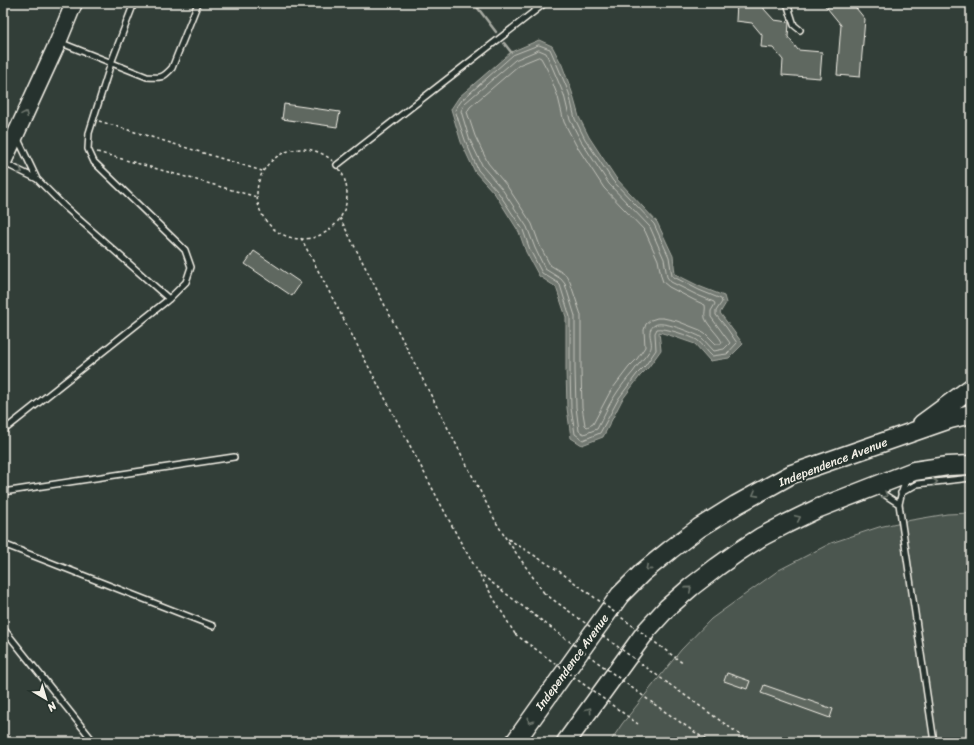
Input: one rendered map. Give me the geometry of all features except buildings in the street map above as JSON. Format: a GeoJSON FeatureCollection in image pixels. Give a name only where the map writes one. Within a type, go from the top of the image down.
{"type":"FeatureCollection","features":[{"type":"Feature","properties":{"kind":"highway"},"geometry":{"type":"LineString","coordinates":[[908,434],[971,388]]}},
{"type":"Feature","properties":{"kind":"highway"},"geometry":{"type":"LineString","coordinates":[[908,434],[971,401]]}},
{"type":"Feature","properties":{"kind":"highway","name":"Independence Avenue"},"geometry":{"type":"LineString","coordinates":[[515,742],[620,595],[643,572],[699,528],[736,505],[792,474],[971,414]]}},
{"type":"Feature","properties":{"kind":"highway"},"geometry":{"type":"LineString","coordinates":[[566,742],[647,630],[668,608],[717,566],[762,537],[819,508],[914,472],[948,466],[971,465]]}},
{"type":"Feature","properties":{"kind":"main road"},"geometry":{"type":"LineString","coordinates":[[3,162],[58,42],[74,3]]}},
{"type":"Feature","properties":{"kind":"lane"},"geometry":{"type":"LineString","coordinates":[[3,431],[169,299],[186,282],[191,267],[185,250],[94,162],[88,149],[90,132],[111,63],[134,3]]}},
{"type":"Feature","properties":{"kind":"lane"},"geometry":{"type":"LineString","coordinates":[[58,42],[147,77],[158,78],[166,75],[172,68],[198,3]]}},
{"type":"Feature","properties":{"kind":"lane"},"geometry":{"type":"LineString","coordinates":[[337,165],[544,3]]}},
{"type":"Feature","properties":{"kind":"lane"},"geometry":{"type":"LineString","coordinates":[[787,3],[794,25],[800,30]]}},
{"type":"Feature","properties":{"kind":"lane"},"geometry":{"type":"LineString","coordinates":[[16,135],[37,180]]}},
{"type":"Feature","properties":{"kind":"lane"},"geometry":{"type":"LineString","coordinates":[[3,162],[37,180],[64,206],[169,299]]}},
{"type":"Feature","properties":{"kind":"lane"},"geometry":{"type":"LineString","coordinates":[[3,492],[234,457]]}},
{"type":"Feature","properties":{"kind":"lane"},"geometry":{"type":"LineString","coordinates":[[914,472],[905,482],[899,504],[934,742]]}},
{"type":"Feature","properties":{"kind":"lane"},"geometry":{"type":"LineString","coordinates":[[901,493],[917,484],[971,478]]}},
{"type":"Feature","properties":{"kind":"lane"},"geometry":{"type":"LineString","coordinates":[[869,489],[882,493],[899,504]]}},
{"type":"Feature","properties":{"kind":"lane"},"geometry":{"type":"LineString","coordinates":[[3,544],[213,626]]}},
{"type":"Feature","properties":{"kind":"lane"},"geometry":{"type":"LineString","coordinates":[[3,628],[94,742]]}},
{"type":"Feature","properties":{"kind":"path"},"geometry":{"type":"LineString","coordinates":[[94,119],[263,172]]}},
{"type":"Feature","properties":{"kind":"path"},"geometry":{"type":"LineString","coordinates":[[88,149],[257,197]]}},
{"type":"Feature","properties":{"kind":"path"},"geometry":{"type":"LineString","coordinates":[[308,149],[322,153],[329,157],[337,165],[343,175],[347,189],[346,204],[340,218],[323,233],[309,238],[287,236],[280,233],[264,218],[258,204],[258,183],[263,172],[268,164],[279,155],[293,150],[308,149]]}},
{"type":"Feature","properties":{"kind":"path"},"geometry":{"type":"LineString","coordinates":[[340,218],[492,515],[505,537],[544,592],[750,742]]}},
{"type":"Feature","properties":{"kind":"path"},"geometry":{"type":"LineString","coordinates":[[301,238],[460,541],[515,634],[638,724]]}},
{"type":"Feature","properties":{"kind":"path"},"geometry":{"type":"LineString","coordinates":[[505,537],[559,572],[684,664]]}},
{"type":"Feature","properties":{"kind":"path"},"geometry":{"type":"LineString","coordinates":[[478,572],[654,704],[709,742]]}},
{"type":"Feature","properties":{"kind":"shaded area"},"geometry":{"type":"Polygon","coordinates":[[[971,513],[971,742],[610,742],[622,724],[681,650],[711,619],[779,570],[831,543],[879,527],[947,514],[971,513]]]}},
{"type":"Feature","properties":{"kind":"water"},"geometry":{"type":"Polygon","coordinates":[[[539,40],[552,46],[562,65],[579,117],[589,137],[616,178],[657,222],[673,256],[675,274],[701,287],[724,296],[726,303],[720,313],[743,344],[729,358],[710,361],[695,344],[659,332],[661,350],[622,400],[603,437],[582,445],[571,438],[567,408],[566,317],[556,287],[539,276],[526,252],[519,232],[495,194],[475,172],[461,142],[451,109],[459,97],[511,52],[539,40]]]}},
{"type":"Feature","properties":{"kind":"waterway"},"geometry":{"type":"LineString","coordinates":[[474,3],[496,32]]}},
{"type":"Feature","properties":{"kind":"waterway"},"geometry":{"type":"LineString","coordinates":[[504,43],[511,52]]}}]}
